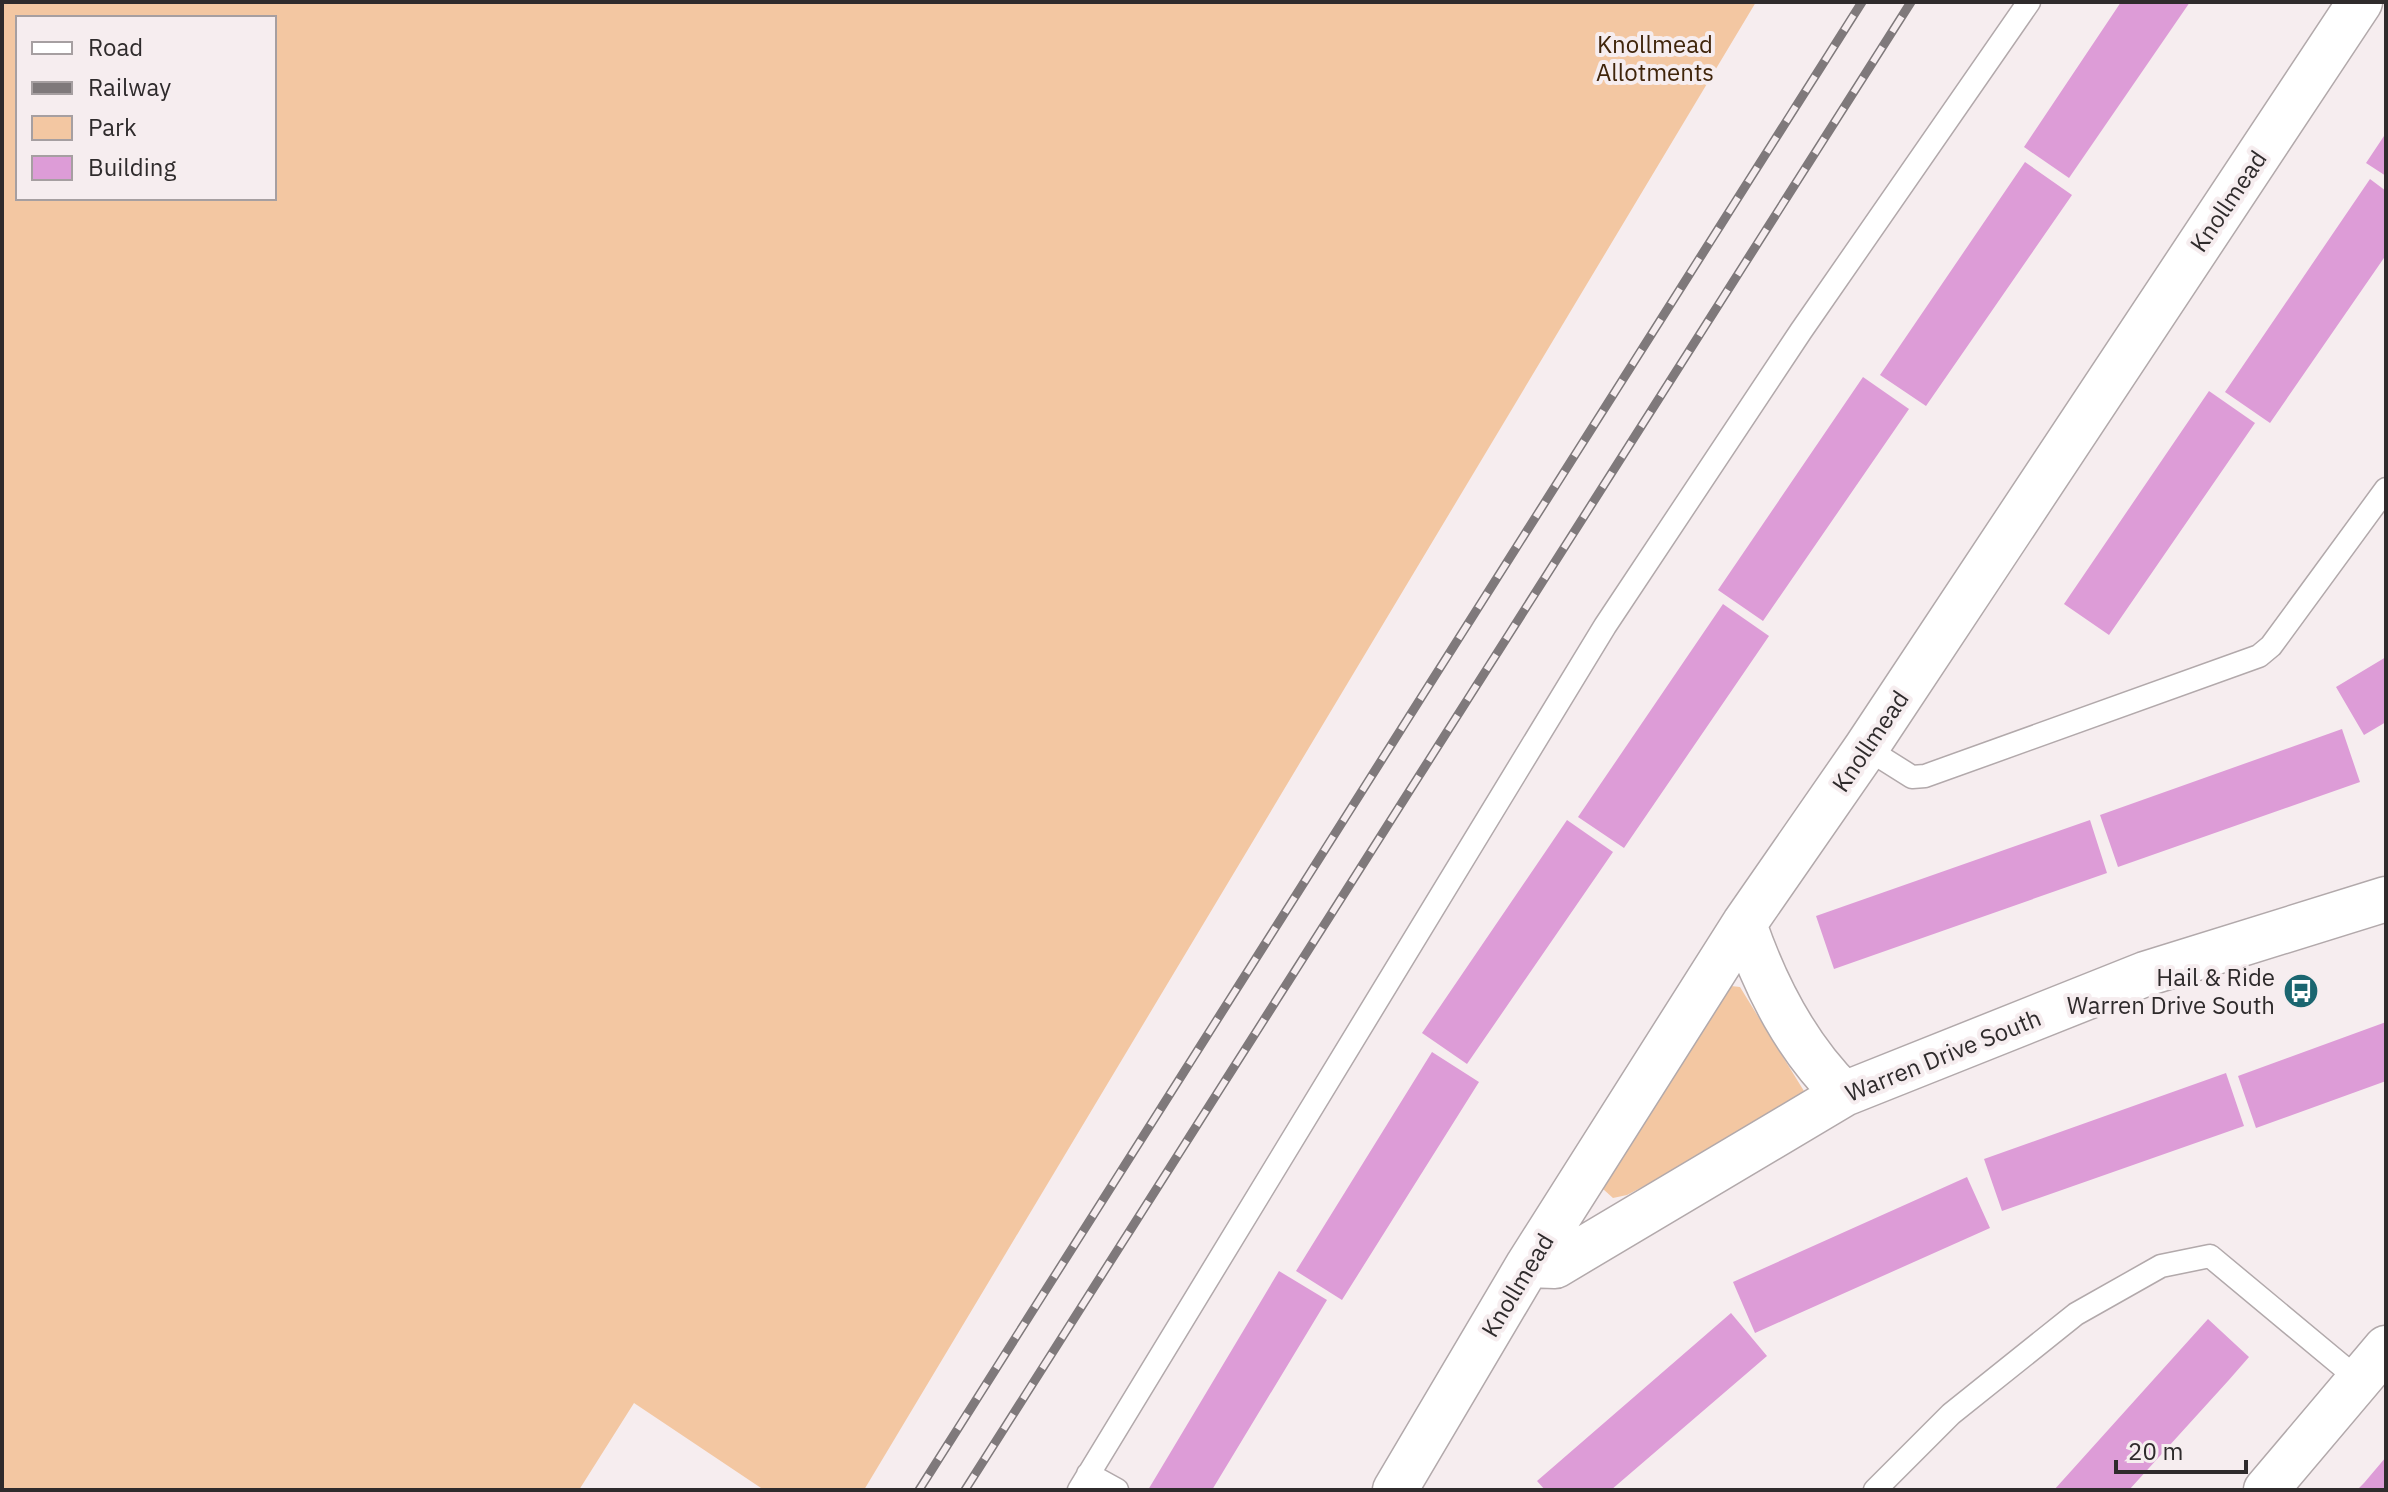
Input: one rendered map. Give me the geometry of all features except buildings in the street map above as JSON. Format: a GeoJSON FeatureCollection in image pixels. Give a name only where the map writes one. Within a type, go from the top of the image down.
{"type":"FeatureCollection","features":[{"type":"Feature","properties":{"kind":"street","name":"Knollmead"},"geometry":{"type":"LineString","coordinates":[[1395,1490],[1528,1265],[1744,924],[1866,748],[2360,2]]}},
{"type":"Feature","properties":{"kind":"street","name":"Warren Drive South"},"geometry":{"type":"LineString","coordinates":[[1528,1265],[1555,1266],[1844,1094],[2145,974],[2386,899]]}},
{"type":"Feature","properties":{"kind":"street"},"geometry":{"type":"LineString","coordinates":[[1744,924],[1759,965],[1793,1033],[1818,1068],[1844,1094]]}},
{"type":"Feature","properties":{"kind":"street"},"geometry":{"type":"LineString","coordinates":[[2266,1490],[2373,1364]]}},
{"type":"Feature","properties":{"kind":"lane"},"geometry":{"type":"LineString","coordinates":[[1117,1490],[1083,1482],[1605,626],[1801,331],[2029,2]]}},
{"type":"Feature","properties":{"kind":"lane"},"geometry":{"type":"LineString","coordinates":[[1866,748],[1912,777],[1925,776],[2259,656],[2271,646],[2386,489]]}},
{"type":"Feature","properties":{"kind":"lane"},"geometry":{"type":"LineString","coordinates":[[1875,1490],[1951,1414],[2076,1314],[2161,1266],[2210,1256],[2373,1364]]}},
{"type":"Feature","properties":{"kind":"green space","name":"Knollmead Allotments"},"geometry":{"type":"Polygon","coordinates":[[[2,2],[1756,2],[864,1490],[764,1490],[634,1403],[579,1490],[2,1490],[2,2]]]}},
{"type":"Feature","properties":{"kind":"green space"},"geometry":{"type":"Polygon","coordinates":[[[1740,987],[1807,1096],[1805,1102],[1627,1195],[1613,1198],[1603,1189],[1602,1180],[1726,989],[1740,987]]]}},
{"type":"Feature","properties":{"kind":"railway"},"geometry":{"type":"LineString","coordinates":[[919,1490],[1862,2]]}},
{"type":"Feature","properties":{"kind":"railway"},"geometry":{"type":"LineString","coordinates":[[965,1490],[1911,2]]}},
{"type":"Feature","properties":{"kind":"place","name":"Hail & Ride Warren Drive South"},"geometry":{"type":"Point","coordinates":[2301,991]}}]}
